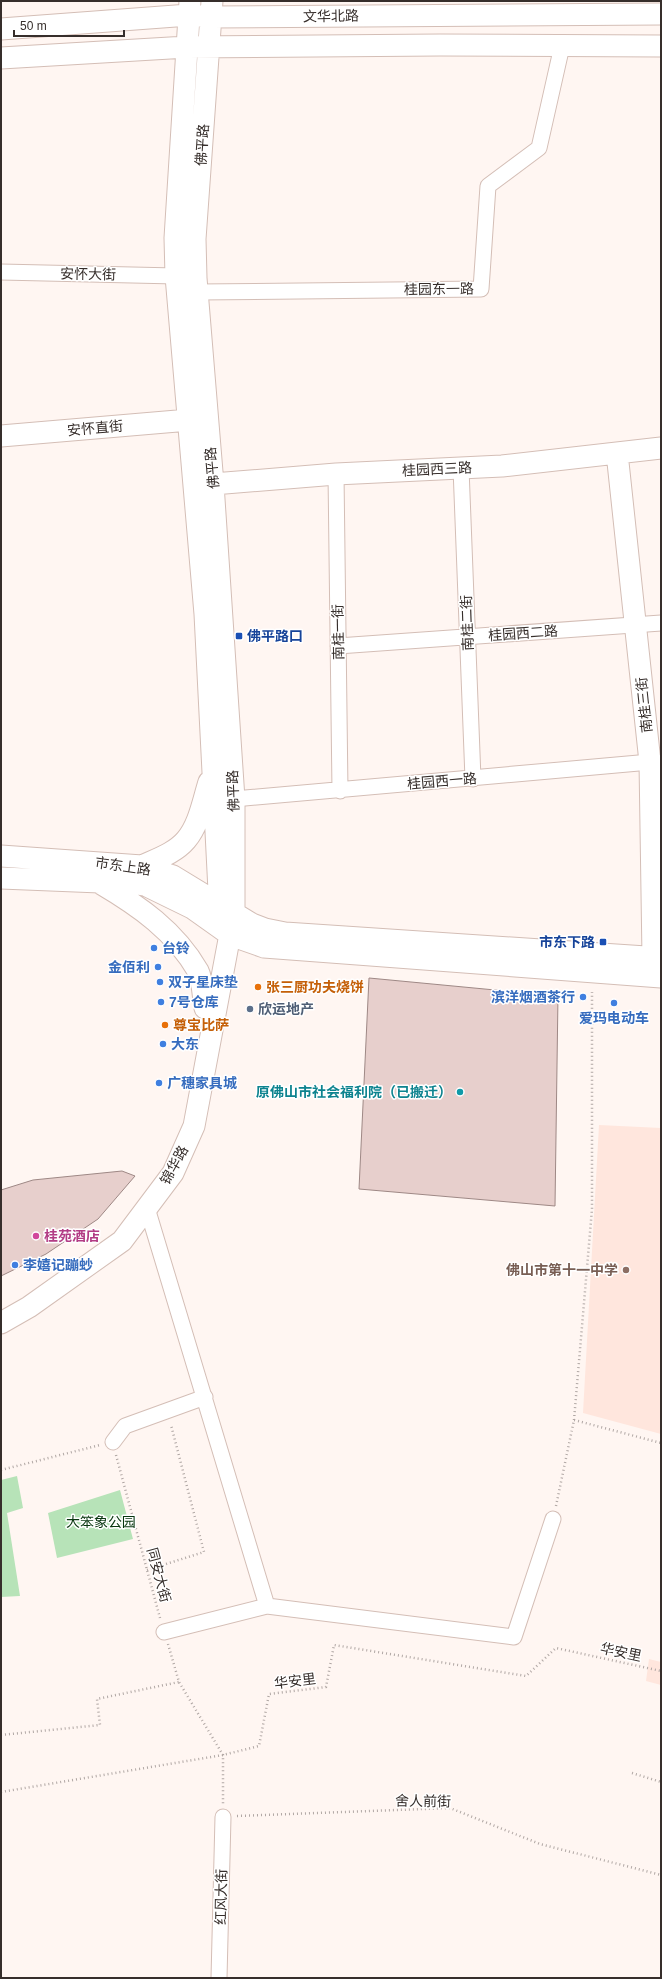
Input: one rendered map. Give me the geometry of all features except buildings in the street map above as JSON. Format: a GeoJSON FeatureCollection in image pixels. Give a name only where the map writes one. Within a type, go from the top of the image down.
{"type":"FeatureCollection","features":[{"type":"Feature","properties":{"kind":"main road","name":"文华北路"},"geometry":{"type":"LineString","coordinates":[[1,29],[189,8],[661,14]]}},
{"type":"Feature","properties":{"kind":"main road","name":"佛平路"},"geometry":{"type":"LineString","coordinates":[[189,8],[175,238],[176,276],[205,614],[213,770],[227,909]]}},
{"type":"Feature","properties":{"kind":"main road","name":"佛平路"},"geometry":{"type":"LineString","coordinates":[[211,9],[195,239],[197,292],[213,484],[234,799],[227,909],[224,931]]}},
{"type":"Feature","properties":{"kind":"main road"},"geometry":{"type":"LineString","coordinates":[[1,58],[187,47],[440,44],[661,46]]}},
{"type":"Feature","properties":{"kind":"main road","name":"安怀直街"},"geometry":{"type":"LineString","coordinates":[[1,436],[189,420]]}},
{"type":"Feature","properties":{"kind":"main road","name":"桂园西三路"},"geometry":{"type":"LineString","coordinates":[[213,484],[336,474],[502,466],[661,448]]}},
{"type":"Feature","properties":{"kind":"main road","name":"南桂三街"},"geometry":{"type":"LineString","coordinates":[[617,453],[636,626],[656,763],[658,964]]}},
{"type":"Feature","properties":{"kind":"main road"},"geometry":{"type":"LineString","coordinates":[[142,866],[171,852],[185,841],[194,828],[213,770]]}},
{"type":"Feature","properties":{"kind":"main road","name":"市东上路"},"geometry":{"type":"LineString","coordinates":[[1,856],[142,866],[173,876],[193,886],[227,909]]}},
{"type":"Feature","properties":{"kind":"main road","name":"市东上路"},"geometry":{"type":"LineString","coordinates":[[1,878],[100,882],[117,881],[145,885],[192,908],[224,931]]}},
{"type":"Feature","properties":{"kind":"main road"},"geometry":{"type":"LineString","coordinates":[[100,882],[143,909],[159,922],[198,972],[205,1008]]}},
{"type":"Feature","properties":{"kind":"main road"},"geometry":{"type":"LineString","coordinates":[[227,909],[265,929],[285,932],[658,964]]}},
{"type":"Feature","properties":{"kind":"main road"},"geometry":{"type":"LineString","coordinates":[[224,931],[264,947],[282,949],[658,964]]}},
{"type":"Feature","properties":{"kind":"main road","name":"锦华路"},"geometry":{"type":"LineString","coordinates":[[1,1309],[79,1260],[118,1230],[162,1175],[183,1125],[205,1008],[224,931]]}},
{"type":"Feature","properties":{"kind":"main road","name":"锦华路"},"geometry":{"type":"LineString","coordinates":[[1,1323],[29,1307],[122,1241],[173,1173],[194,1126],[224,931]]}},
{"type":"Feature","properties":{"kind":"street","name":"桂园东一路"},"geometry":{"type":"LineString","coordinates":[[197,292],[481,288],[488,186],[539,148],[562,46]]}},
{"type":"Feature","properties":{"kind":"street","name":"安怀大街"},"geometry":{"type":"LineString","coordinates":[[1,272],[176,276]]}},
{"type":"Feature","properties":{"kind":"street","name":"南桂二街"},"geometry":{"type":"LineString","coordinates":[[461,468],[473,778]]}},
{"type":"Feature","properties":{"kind":"street","name":"南桂一街"},"geometry":{"type":"LineString","coordinates":[[336,474],[340,791]]}},
{"type":"Feature","properties":{"kind":"street","name":"桂园西二路"},"geometry":{"type":"LineString","coordinates":[[338,646],[636,626],[661,623]]}},
{"type":"Feature","properties":{"kind":"street","name":"桂园西一路"},"geometry":{"type":"LineString","coordinates":[[234,799],[656,763]]}},
{"type":"Feature","properties":{"kind":"street"},"geometry":{"type":"LineString","coordinates":[[147,1208],[267,1606]]}},
{"type":"Feature","properties":{"kind":"street"},"geometry":{"type":"LineString","coordinates":[[113,1442],[125,1426],[205,1397]]}},
{"type":"Feature","properties":{"kind":"street"},"geometry":{"type":"LineString","coordinates":[[164,1632],[267,1606],[514,1637],[553,1519]]}},
{"type":"Feature","properties":{"kind":"street","name":"红风大街"},"geometry":{"type":"LineString","coordinates":[[219,1978],[223,1816]]}},
{"type":"Feature","properties":{"kind":"path"},"geometry":{"type":"LineString","coordinates":[[553,1519],[574,1420],[592,1208],[592,992]]}},
{"type":"Feature","properties":{"kind":"path"},"geometry":{"type":"LineString","coordinates":[[147,1570],[204,1552],[167,1410]]}},
{"type":"Feature","properties":{"kind":"path"},"geometry":{"type":"LineString","coordinates":[[574,1420],[661,1443]]}},
{"type":"Feature","properties":{"kind":"path"},"geometry":{"type":"LineString","coordinates":[[1,1470],[113,1442]]}},
{"type":"Feature","properties":{"kind":"path","name":"同安大街"},"geometry":{"type":"LineString","coordinates":[[113,1442],[164,1632],[179,1682],[223,1755]]}},
{"type":"Feature","properties":{"kind":"path","name":"华安里"},"geometry":{"type":"LineString","coordinates":[[1,1792],[223,1755],[258,1746],[269,1694],[326,1687],[334,1645],[526,1676],[556,1648],[661,1671]]}},
{"type":"Feature","properties":{"kind":"path"},"geometry":{"type":"LineString","coordinates":[[1,1735],[100,1725],[97,1698],[179,1682]]}},
{"type":"Feature","properties":{"kind":"path"},"geometry":{"type":"LineString","coordinates":[[223,1755],[223,1816]]}},
{"type":"Feature","properties":{"kind":"path"},"geometry":{"type":"LineString","coordinates":[[632,1773],[661,1782]]}},
{"type":"Feature","properties":{"kind":"path","name":"舍人前街"},"geometry":{"type":"LineString","coordinates":[[223,1816],[450,1808],[540,1844],[661,1875]]}},
{"type":"Feature","properties":{"kind":"shaded area","name":"佛山市第十一中学"},"geometry":{"type":"Polygon","coordinates":[[[599,1125],[661,1128],[661,1434],[583,1413],[599,1125]]]}},
{"type":"Feature","properties":{"kind":"shaded area"},"geometry":{"type":"Polygon","coordinates":[[[649,1659],[661,1662],[661,1685],[646,1681],[649,1659]]]}},
{"type":"Feature","properties":{"kind":"green space"},"geometry":{"type":"Polygon","coordinates":[[[17,1476],[23,1508],[7,1513],[20,1596],[1,1597],[1,1480],[17,1476]]]}},
{"type":"Feature","properties":{"kind":"green space","name":"大笨象公园"},"geometry":{"type":"Polygon","coordinates":[[[120,1490],[133,1539],[57,1558],[48,1513],[120,1490]]]}},
{"type":"Feature","properties":{"kind":"place","name":"佛平路口"},"geometry":{"type":"Point","coordinates":[239,636]}},
{"type":"Feature","properties":{"kind":"place","name":"市东下路"},"geometry":{"type":"Point","coordinates":[603,942]}},
{"type":"Feature","properties":{"kind":"place","name":"台铃"},"geometry":{"type":"Point","coordinates":[154,948]}},
{"type":"Feature","properties":{"kind":"place","name":"金佰利"},"geometry":{"type":"Point","coordinates":[158,967]}},
{"type":"Feature","properties":{"kind":"place","name":"双子星床垫"},"geometry":{"type":"Point","coordinates":[160,982]}},
{"type":"Feature","properties":{"kind":"place","name":"张三厨功夫烧饼"},"geometry":{"type":"Point","coordinates":[258,987]}},
{"type":"Feature","properties":{"kind":"place","name":"滨洋烟酒茶行"},"geometry":{"type":"Point","coordinates":[583,997]}},
{"type":"Feature","properties":{"kind":"place","name":"7号仓库"},"geometry":{"type":"Point","coordinates":[161,1002]}},
{"type":"Feature","properties":{"kind":"place","name":"爱玛电动车"},"geometry":{"type":"Point","coordinates":[614,1003]}},
{"type":"Feature","properties":{"kind":"place","name":"欣运地产"},"geometry":{"type":"Point","coordinates":[250,1009]}},
{"type":"Feature","properties":{"kind":"place","name":"尊宝比萨"},"geometry":{"type":"Point","coordinates":[165,1025]}},
{"type":"Feature","properties":{"kind":"place","name":"大东"},"geometry":{"type":"Point","coordinates":[163,1044]}},
{"type":"Feature","properties":{"kind":"place","name":"广穗家具城"},"geometry":{"type":"Point","coordinates":[159,1083]}},
{"type":"Feature","properties":{"kind":"place","name":"原佛山市社会福利院（已搬迁）"},"geometry":{"type":"Point","coordinates":[460,1092]}},
{"type":"Feature","properties":{"kind":"place","name":"桂苑酒店"},"geometry":{"type":"Point","coordinates":[36,1236]}},
{"type":"Feature","properties":{"kind":"place","name":"李嬉记蹦䖢"},"geometry":{"type":"Point","coordinates":[15,1265]}},
{"type":"Feature","properties":{"kind":"place","name":"佛山市第十一中学"},"geometry":{"type":"Point","coordinates":[626,1270]}}]}
